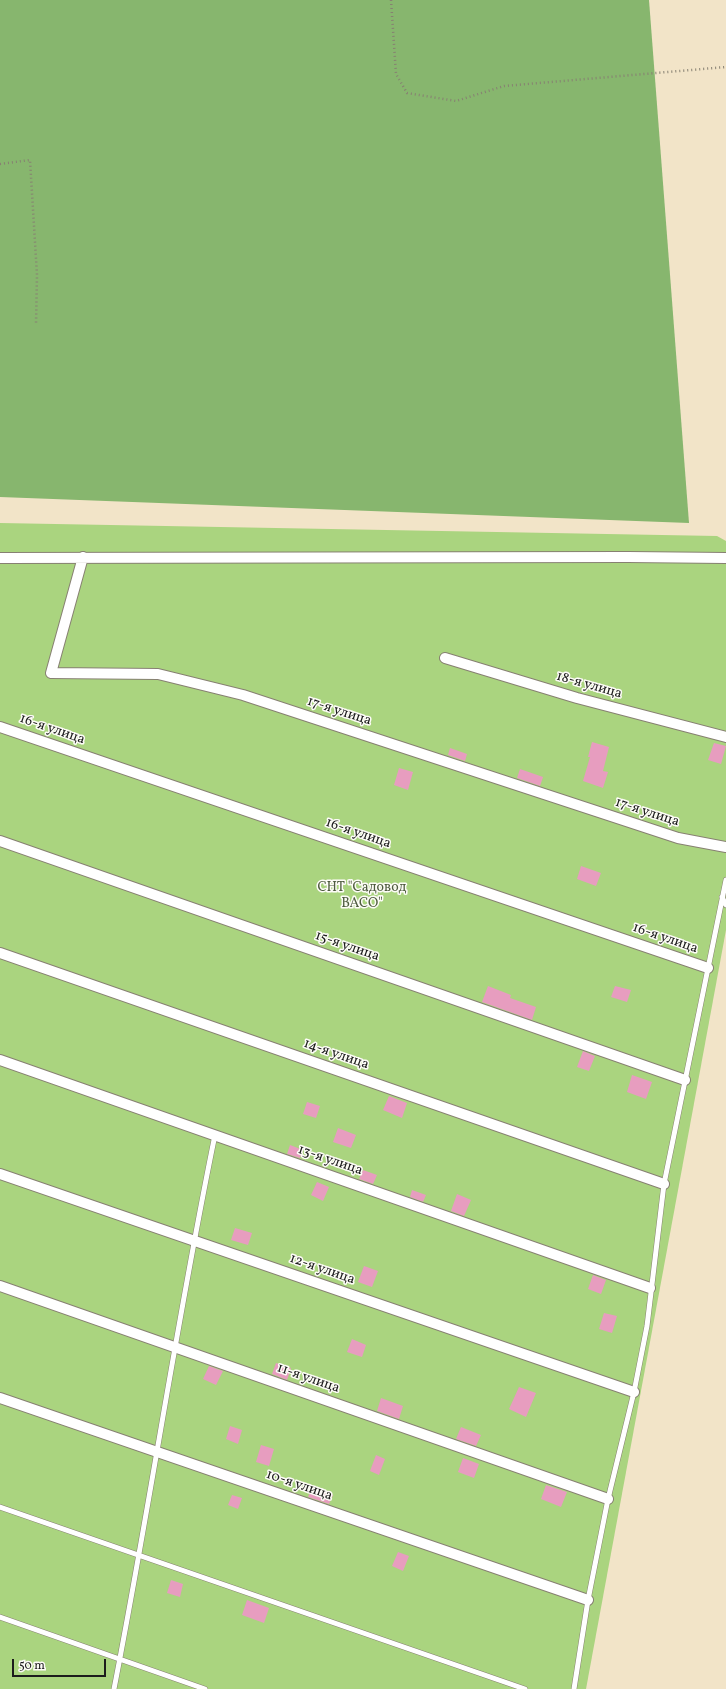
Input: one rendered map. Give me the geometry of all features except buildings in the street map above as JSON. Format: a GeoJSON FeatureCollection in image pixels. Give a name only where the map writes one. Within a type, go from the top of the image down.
{"type":"FeatureCollection","features":[{"type":"Feature","properties":{"kind":"street","name":"17-я улица"},"geometry":{"type":"LineString","coordinates":[[83,557],[51,673],[158,674],[243,695],[678,838],[726,847]]}},
{"type":"Feature","properties":{"kind":"street"},"geometry":{"type":"LineString","coordinates":[[0,558],[726,558]]}},
{"type":"Feature","properties":{"kind":"street","name":"18-я улица"},"geometry":{"type":"LineString","coordinates":[[445,658],[577,698],[726,737]]}},
{"type":"Feature","properties":{"kind":"street","name":"16-я улица"},"geometry":{"type":"LineString","coordinates":[[0,727],[708,968]]}},
{"type":"Feature","properties":{"kind":"street","name":"15-я улица"},"geometry":{"type":"LineString","coordinates":[[0,841],[685,1080]]}},
{"type":"Feature","properties":{"kind":"street","name":"14-я улица"},"geometry":{"type":"LineString","coordinates":[[0,953],[664,1184]]}},
{"type":"Feature","properties":{"kind":"street","name":"13-я улица"},"geometry":{"type":"LineString","coordinates":[[0,1060],[650,1288]]}},
{"type":"Feature","properties":{"kind":"street","name":"12-я улица"},"geometry":{"type":"LineString","coordinates":[[0,1174],[193,1242],[634,1392]]}},
{"type":"Feature","properties":{"kind":"street","name":"11-я улица"},"geometry":{"type":"LineString","coordinates":[[0,1286],[608,1498]]}},
{"type":"Feature","properties":{"kind":"street","name":"10-я улица"},"geometry":{"type":"LineString","coordinates":[[0,1398],[588,1600]]}},
{"type":"Feature","properties":{"kind":"lane"},"geometry":{"type":"LineString","coordinates":[[574,1689],[588,1600],[608,1498],[634,1392],[647,1326],[650,1288],[664,1184],[726,880]]}},
{"type":"Feature","properties":{"kind":"lane"},"geometry":{"type":"LineString","coordinates":[[722,897],[726,905]]}},
{"type":"Feature","properties":{"kind":"lane"},"geometry":{"type":"LineString","coordinates":[[114,1689],[176,1348],[193,1242],[215,1136]]}},
{"type":"Feature","properties":{"kind":"lane"},"geometry":{"type":"LineString","coordinates":[[0,1507],[525,1689]]}},
{"type":"Feature","properties":{"kind":"lane"},"geometry":{"type":"LineString","coordinates":[[0,1617],[205,1689]]}},
{"type":"Feature","properties":{"kind":"path"},"geometry":{"type":"LineString","coordinates":[[391,0],[396,74],[407,93],[456,101],[504,86],[726,67]]}},
{"type":"Feature","properties":{"kind":"path"},"geometry":{"type":"LineString","coordinates":[[0,164],[30,160],[37,275],[36,324]]}},
{"type":"Feature","properties":{"kind":"green space"},"geometry":{"type":"Polygon","coordinates":[[[0,0],[649,0],[689,523],[0,497],[0,0]]]}},
{"type":"Feature","properties":{"kind":"green space","name":"СНТ \"Садовод ВАСО\""},"geometry":{"type":"Polygon","coordinates":[[[0,523],[717,536],[726,541],[726,930],[586,1689],[0,1689],[0,523]]]}}]}
